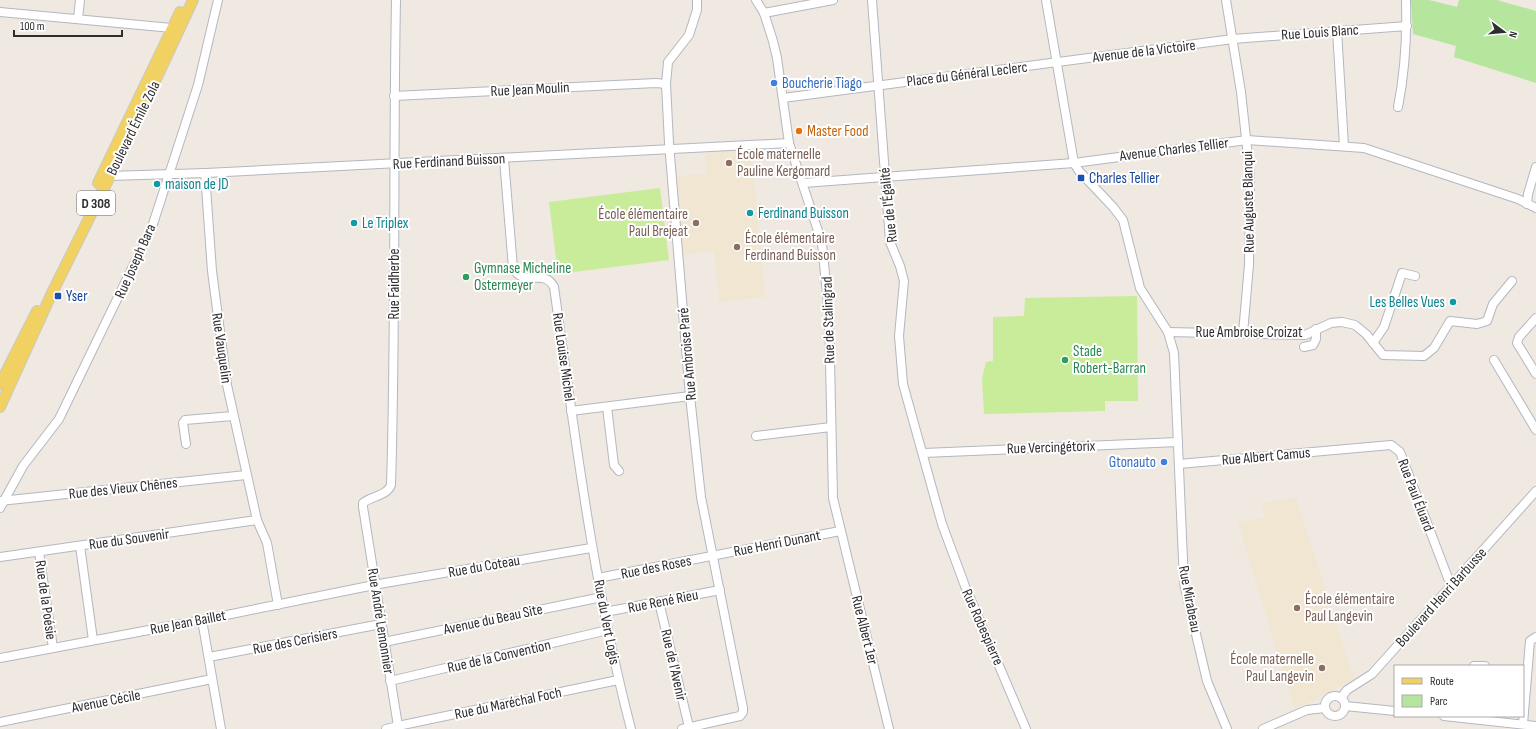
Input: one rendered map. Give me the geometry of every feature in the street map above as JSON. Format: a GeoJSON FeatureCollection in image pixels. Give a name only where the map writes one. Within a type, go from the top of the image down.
{"type":"FeatureCollection","features":[{"type":"Feature","properties":{"kind":"main road","name":"Boulevard Émile Zola"},"geometry":{"type":"LineString","coordinates":[[0,384],[53,278],[186,0]]}},
{"type":"Feature","properties":{"kind":"main road","name":"Boulevard Émile Zola"},"geometry":{"type":"LineString","coordinates":[[0,407],[51,295],[193,0]]}},
{"type":"Feature","properties":{"kind":"street"},"geometry":{"type":"LineString","coordinates":[[78,19],[80,0]]}},
{"type":"Feature","properties":{"kind":"street","name":"Rue Joseph Bara"},"geometry":{"type":"LineString","coordinates":[[1,503],[23,466],[59,419],[152,227],[198,85],[218,0]]}},
{"type":"Feature","properties":{"kind":"street","name":"Rue Faidherbe"},"geometry":{"type":"LineString","coordinates":[[363,503],[386,492],[391,485],[395,296],[393,164],[396,0]]}},
{"type":"Feature","properties":{"kind":"street","name":"Rue Ambroise Paré"},"geometry":{"type":"LineString","coordinates":[[686,728],[740,716],[743,712],[714,556],[701,497],[690,396],[670,150],[666,84],[668,62],[689,34],[697,10],[697,0]]}},
{"type":"Feature","properties":{"kind":"street","name":"Rue de Stalingrad"},"geometry":{"type":"LineString","coordinates":[[756,0],[764,13],[778,58],[789,143],[822,243],[826,274],[833,498],[840,531]]}},
{"type":"Feature","properties":{"kind":"street"},"geometry":{"type":"LineString","coordinates":[[764,13],[833,0]]}},
{"type":"Feature","properties":{"kind":"street","name":"Rue de l'Égalité"},"geometry":{"type":"LineString","coordinates":[[872,0],[890,242],[900,266],[904,281],[900,336],[903,384],[924,453],[942,524]]}},
{"type":"Feature","properties":{"kind":"street"},"geometry":{"type":"LineString","coordinates":[[1046,0],[1074,163]]}},
{"type":"Feature","properties":{"kind":"street","name":"Rue Auguste Blanqui"},"geometry":{"type":"LineString","coordinates":[[1226,0],[1247,140],[1250,175],[1249,265],[1243,333]]}},
{"type":"Feature","properties":{"kind":"street"},"geometry":{"type":"LineString","coordinates":[[1398,107],[1402,89],[1407,26],[1406,0]]}},
{"type":"Feature","properties":{"kind":"street"},"geometry":{"type":"LineString","coordinates":[[0,12],[172,28]]}},
{"type":"Feature","properties":{"kind":"street","name":"Rue Louis Blanc"},"geometry":{"type":"LineString","coordinates":[[1233,39],[1337,30],[1407,26]]}},
{"type":"Feature","properties":{"kind":"street"},"geometry":{"type":"LineString","coordinates":[[1337,30],[1344,146]]}},
{"type":"Feature","properties":{"kind":"street","name":"Avenue de la Victoire"},"geometry":{"type":"LineString","coordinates":[[1056,62],[1233,39]]}},
{"type":"Feature","properties":{"kind":"street","name":"Place du Général Leclerc"},"geometry":{"type":"LineString","coordinates":[[878,85],[1056,62]]}},
{"type":"Feature","properties":{"kind":"street","name":"Rue Jean Moulin"},"geometry":{"type":"LineString","coordinates":[[394,96],[656,83],[666,84]]}},
{"type":"Feature","properties":{"kind":"street"},"geometry":{"type":"LineString","coordinates":[[783,98],[878,85]]}},
{"type":"Feature","properties":{"kind":"street","name":"Avenue Charles Tellier"},"geometry":{"type":"LineString","coordinates":[[803,183],[1074,163],[1247,140],[1344,146],[1374,150],[1536,208]]}},
{"type":"Feature","properties":{"kind":"street","name":"Rue Ferdinand Buisson"},"geometry":{"type":"LineString","coordinates":[[109,176],[168,175],[504,159],[789,143]]}},
{"type":"Feature","properties":{"kind":"street","name":"Rue Louise Michel"},"geometry":{"type":"LineString","coordinates":[[504,159],[513,268],[521,277],[528,279],[545,277],[550,280],[554,286],[586,515]]}},
{"type":"Feature","properties":{"kind":"street","name":"Rue Mirabeau"},"geometry":{"type":"LineString","coordinates":[[1074,163],[1079,171],[1113,207],[1122,220],[1140,288],[1168,332],[1174,353],[1184,583],[1207,681],[1227,729]]}},
{"type":"Feature","properties":{"kind":"street"},"geometry":{"type":"LineString","coordinates":[[1527,204],[1528,194],[1536,167]]}},
{"type":"Feature","properties":{"kind":"street","name":"Rue Vauquelin"},"geometry":{"type":"LineString","coordinates":[[206,173],[212,271],[227,386],[257,520],[267,543],[278,605]]}},
{"type":"Feature","properties":{"kind":"street"},"geometry":{"type":"LineString","coordinates":[[1373,343],[1384,327],[1402,273],[1414,276]]}},
{"type":"Feature","properties":{"kind":"street","name":"Rue Ambroise Croizat"},"geometry":{"type":"LineString","coordinates":[[1168,332],[1305,335],[1331,322],[1354,325],[1366,334],[1383,355],[1424,356],[1434,348],[1450,321],[1477,324],[1487,321],[1493,304],[1512,281]]}},
{"type":"Feature","properties":{"kind":"street"},"geometry":{"type":"LineString","coordinates":[[1536,318],[1519,337],[1517,343],[1536,374]]}},
{"type":"Feature","properties":{"kind":"street"},"geometry":{"type":"LineString","coordinates":[[1304,347],[1313,345],[1316,339],[1316,329]]}},
{"type":"Feature","properties":{"kind":"street"},"geometry":{"type":"LineString","coordinates":[[1494,360],[1536,430]]}},
{"type":"Feature","properties":{"kind":"street"},"geometry":{"type":"LineString","coordinates":[[571,411],[690,396]]}},
{"type":"Feature","properties":{"kind":"street"},"geometry":{"type":"LineString","coordinates":[[607,407],[614,465],[619,472]]}},
{"type":"Feature","properties":{"kind":"street"},"geometry":{"type":"LineString","coordinates":[[186,444],[183,423],[185,420],[233,416]]}},
{"type":"Feature","properties":{"kind":"street"},"geometry":{"type":"LineString","coordinates":[[756,436],[831,428]]}},
{"type":"Feature","properties":{"kind":"street","name":"Rue Vercingétorix"},"geometry":{"type":"LineString","coordinates":[[924,453],[1178,442]]}},
{"type":"Feature","properties":{"kind":"street","name":"Rue Paul Éluard"},"geometry":{"type":"LineString","coordinates":[[1353,448],[1391,445],[1400,452],[1448,578],[1452,584]]}},
{"type":"Feature","properties":{"kind":"street","name":"Rue Albert Camus"},"geometry":{"type":"LineString","coordinates":[[1179,464],[1353,448]]}},
{"type":"Feature","properties":{"kind":"street","name":"Rue des Vieux Chênes"},"geometry":{"type":"LineString","coordinates":[[1,503],[246,475]]}},
{"type":"Feature","properties":{"kind":"street","name":"Boulevard Henri Barbusse"},"geometry":{"type":"LineString","coordinates":[[1341,698],[1347,690],[1372,674],[1452,584],[1535,495]]}},
{"type":"Feature","properties":{"kind":"street","name":"Rue André Lemonnier"},"geometry":{"type":"LineString","coordinates":[[363,503],[398,726]]}},
{"type":"Feature","properties":{"kind":"street","name":"Rue du Vert Logis"},"geometry":{"type":"LineString","coordinates":[[586,515],[591,548],[618,680],[631,729]]}},
{"type":"Feature","properties":{"kind":"street","name":"Rue du Souvenir"},"geometry":{"type":"LineString","coordinates":[[0,556],[39,552],[257,520]]}},
{"type":"Feature","properties":{"kind":"street","name":"Rue Robespierre"},"geometry":{"type":"LineString","coordinates":[[942,524],[965,586],[1026,729]]}},
{"type":"Feature","properties":{"kind":"street","name":"Rue Henri Dunant"},"geometry":{"type":"LineString","coordinates":[[714,556],[840,531]]}},
{"type":"Feature","properties":{"kind":"street","name":"Rue Albert 1er"},"geometry":{"type":"LineString","coordinates":[[840,531],[870,644],[889,729]]}},
{"type":"Feature","properties":{"kind":"street"},"geometry":{"type":"LineString","coordinates":[[80,546],[92,640]]}},
{"type":"Feature","properties":{"kind":"street","name":"Rue du Coteau"},"geometry":{"type":"LineString","coordinates":[[376,584],[591,548]]}},
{"type":"Feature","properties":{"kind":"street","name":"Rue de la Poésie"},"geometry":{"type":"LineString","coordinates":[[39,552],[53,648]]}},
{"type":"Feature","properties":{"kind":"street","name":"Rue des Roses"},"geometry":{"type":"LineString","coordinates":[[598,578],[714,556]]}},
{"type":"Feature","properties":{"kind":"street","name":"Rue Jean Baillet"},"geometry":{"type":"LineString","coordinates":[[0,658],[202,620],[376,584]]}},
{"type":"Feature","properties":{"kind":"street","name":"Rue René Rieu"},"geometry":{"type":"LineString","coordinates":[[605,612],[720,590]]}},
{"type":"Feature","properties":{"kind":"street","name":"Avenue du Beau Site"},"geometry":{"type":"LineString","coordinates":[[384,642],[602,597]]}},
{"type":"Feature","properties":{"kind":"street","name":"Rue de l'Avenir"},"geometry":{"type":"LineString","coordinates":[[659,602],[686,728]]}},
{"type":"Feature","properties":{"kind":"street"},"geometry":{"type":"LineString","coordinates":[[202,620],[221,729]]}},
{"type":"Feature","properties":{"kind":"street","name":"Rue des Cerisiers"},"geometry":{"type":"LineString","coordinates":[[209,657],[381,624]]}},
{"type":"Feature","properties":{"kind":"street","name":"Rue de la Convention"},"geometry":{"type":"LineString","coordinates":[[390,681],[608,630]]}},
{"type":"Feature","properties":{"kind":"street"},"geometry":{"type":"LineString","coordinates":[[1524,698],[1525,671],[1530,641],[1536,637]]}},
{"type":"Feature","properties":{"kind":"street","name":"Avenue Cécile"},"geometry":{"type":"LineString","coordinates":[[0,722],[212,679]]}},
{"type":"Feature","properties":{"kind":"street","name":"Rue du Maréchal Foch"},"geometry":{"type":"LineString","coordinates":[[398,726],[618,680]]}},
{"type":"Feature","properties":{"kind":"street"},"geometry":{"type":"LineString","coordinates":[[1331,697],[1341,698],[1345,706],[1343,712],[1337,716],[1331,715],[1325,708],[1326,701],[1331,697]]}},
{"type":"Feature","properties":{"kind":"street"},"geometry":{"type":"LineString","coordinates":[[1345,706],[1394,711]]}},
{"type":"Feature","properties":{"kind":"street"},"geometry":{"type":"LineString","coordinates":[[1263,729],[1307,710],[1325,708]]}},
{"type":"Feature","properties":{"kind":"street"},"geometry":{"type":"LineString","coordinates":[[1454,717],[1536,726]]}},
{"type":"Feature","properties":{"kind":"street"},"geometry":{"type":"LineString","coordinates":[[1523,717],[1523,724]]}},
{"type":"Feature","properties":{"kind":"street"},"geometry":{"type":"LineString","coordinates":[[386,729],[398,726]]}},
{"type":"Feature","properties":{"kind":"shaded area"},"geometry":{"type":"Polygon","coordinates":[[[751,150],[765,297],[719,302],[714,250],[683,255],[676,176],[707,174],[705,153],[751,150]]]}},
{"type":"Feature","properties":{"kind":"shaded area","name":"École élémentaire Paul Langevin"},"geometry":{"type":"Polygon","coordinates":[[[1296,498],[1354,679],[1313,701],[1294,708],[1238,522],[1264,518],[1262,503],[1296,498]]]}},
{"type":"Feature","properties":{"kind":"green space"},"geometry":{"type":"Polygon","coordinates":[[[1411,0],[1429,0],[1457,7],[1459,0],[1497,0],[1536,11],[1536,83],[1454,57],[1456,46],[1413,34],[1411,0]]]}},
{"type":"Feature","properties":{"kind":"green space"},"geometry":{"type":"Polygon","coordinates":[[[660,188],[669,260],[558,274],[549,202],[660,188]]]}},
{"type":"Feature","properties":{"kind":"green space","name":"Stade Robert-Barran"},"geometry":{"type":"Polygon","coordinates":[[[1137,296],[1138,401],[1105,401],[1105,411],[984,414],[982,378],[986,362],[993,361],[993,317],[1024,316],[1025,298],[1137,296]]]}},
{"type":"Feature","properties":{"kind":"place","name":"Boucherie Tiago"},"geometry":{"type":"Point","coordinates":[774,83]}},
{"type":"Feature","properties":{"kind":"place","name":"Master Food"},"geometry":{"type":"Point","coordinates":[799,131]}},
{"type":"Feature","properties":{"kind":"place","name":"École maternelle Pauline Kergomard"},"geometry":{"type":"Point","coordinates":[729,163]}},
{"type":"Feature","properties":{"kind":"place","name":"Charles Tellier"},"geometry":{"type":"Point","coordinates":[1081,178]}},
{"type":"Feature","properties":{"kind":"place","name":"maison de JD"},"geometry":{"type":"Point","coordinates":[157,184]}},
{"type":"Feature","properties":{"kind":"place","name":"Ferdinand Buisson"},"geometry":{"type":"Point","coordinates":[750,213]}},
{"type":"Feature","properties":{"kind":"place","name":"Le Triplex"},"geometry":{"type":"Point","coordinates":[354,223]}},
{"type":"Feature","properties":{"kind":"place","name":"École élémentaire Paul Brejeat"},"geometry":{"type":"Point","coordinates":[696,223]}},
{"type":"Feature","properties":{"kind":"place","name":"École élémentaire Ferdinand Buisson"},"geometry":{"type":"Point","coordinates":[737,247]}},
{"type":"Feature","properties":{"kind":"place","name":"Gymnase Micheline Ostermeyer"},"geometry":{"type":"Point","coordinates":[466,277]}},
{"type":"Feature","properties":{"kind":"place","name":"Yser"},"geometry":{"type":"Point","coordinates":[58,296]}},
{"type":"Feature","properties":{"kind":"place","name":"Les Belles Vues"},"geometry":{"type":"Point","coordinates":[1453,302]}},
{"type":"Feature","properties":{"kind":"place","name":"Stade Robert-Barran"},"geometry":{"type":"Point","coordinates":[1065,360]}},
{"type":"Feature","properties":{"kind":"place","name":"Gtonauto"},"geometry":{"type":"Point","coordinates":[1164,462]}},
{"type":"Feature","properties":{"kind":"place","name":"École élémentaire Paul Langevin"},"geometry":{"type":"Point","coordinates":[1297,608]}},
{"type":"Feature","properties":{"kind":"place","name":"École maternelle Paul Langevin"},"geometry":{"type":"Point","coordinates":[1322,668]}}]}
